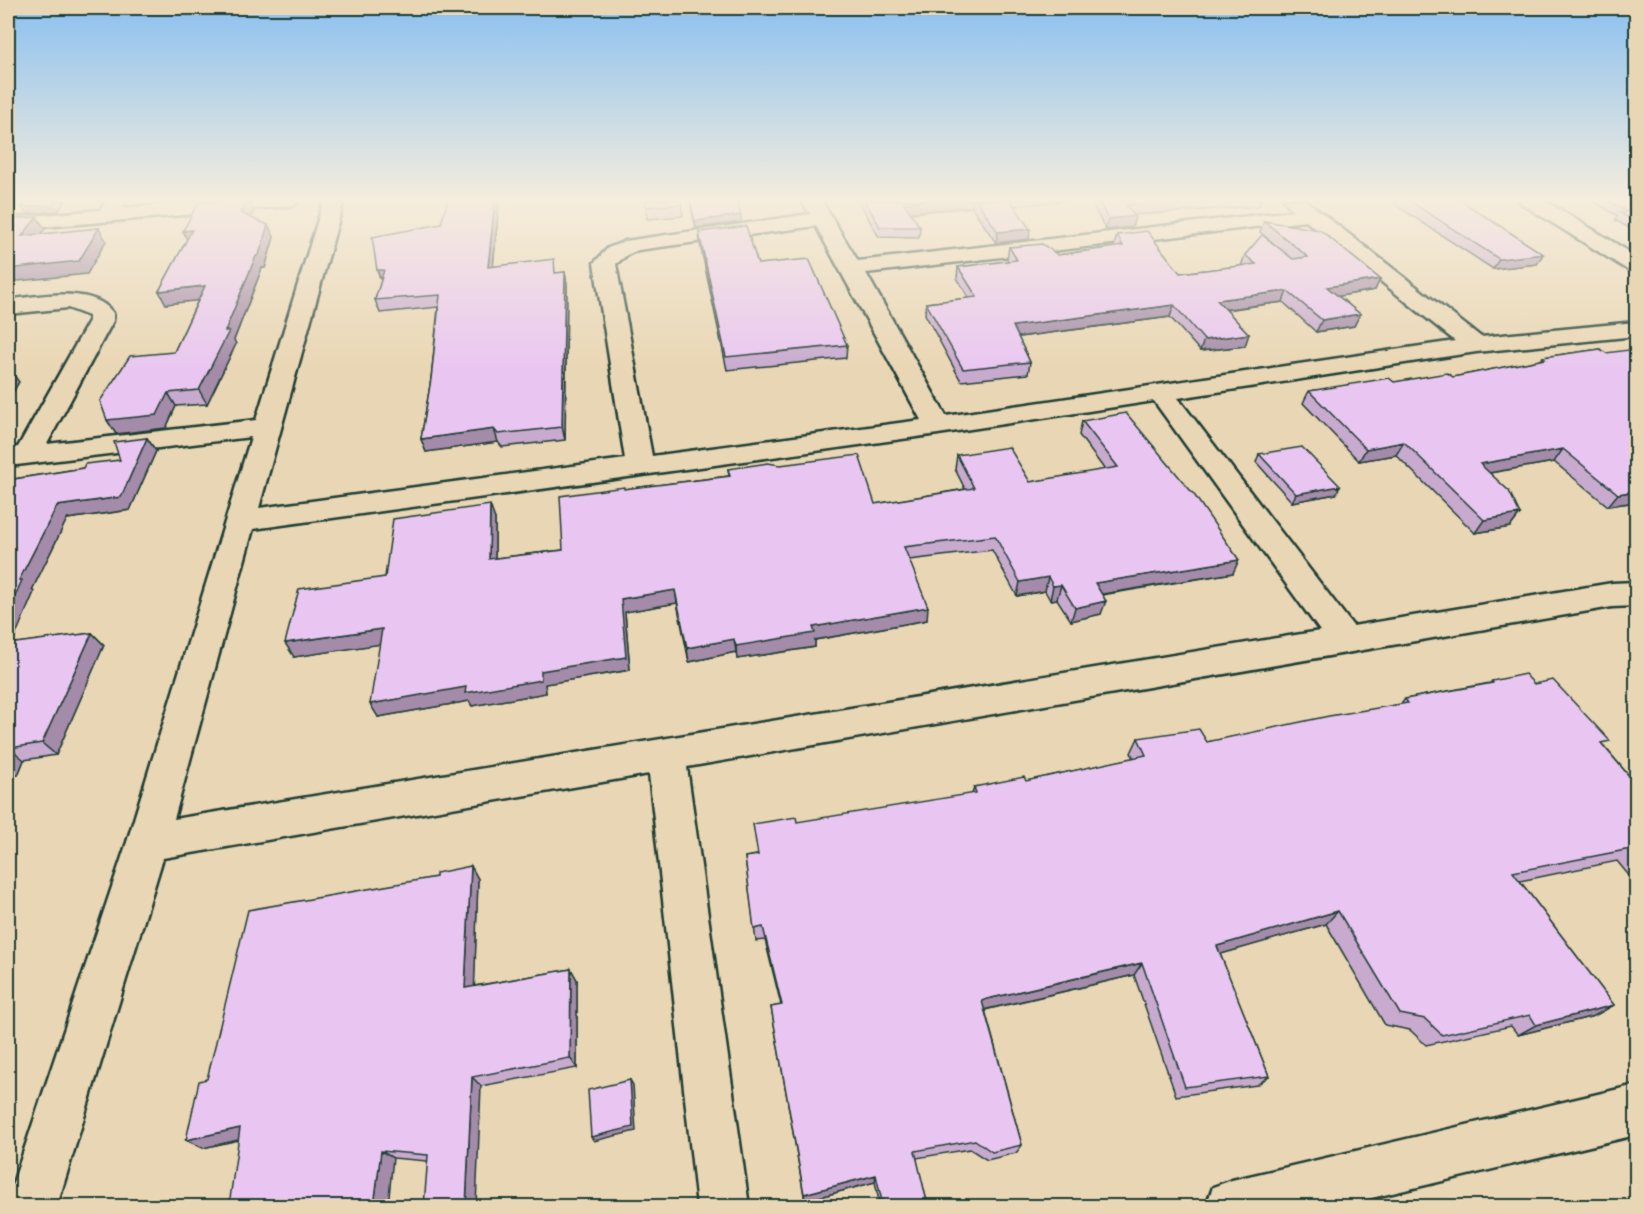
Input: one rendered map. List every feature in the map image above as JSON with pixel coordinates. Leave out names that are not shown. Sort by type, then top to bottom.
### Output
[{"type":"street","points":[[31,1206],[147,842],[318,257]]},
{"type":"street","points":[[611,257],[605,263],[640,466]]},
{"type":"street","points":[[845,257],[938,426]]},
{"type":"street","points":[[852,268],[950,257]]},
{"type":"street","points":[[1363,257],[1476,345]]},
{"type":"street","points":[[1622,257],[1636,265]]},
{"type":"street","points":[[8,307],[68,301],[83,303],[101,313],[101,321],[17,457]]},
{"type":"street","points":[[240,521],[938,426],[1476,345],[1636,329]]},
{"type":"street","points":[[1161,393],[1346,640]]},
{"type":"street","points":[[17,457],[268,427]]},
{"type":"street","points":[[147,842],[1612,595],[1636,594]]},
{"type":"street","points":[[666,754],[723,1206]]},
{"type":"street","points":[[1232,1206],[1636,1110]]},
{"type":"building","points":[[8,257],[82,257],[79,261],[8,269]]},
{"type":"building","points":[[178,257],[256,257],[225,331],[229,331],[199,390],[168,393],[157,415],[107,420],[100,401],[130,356],[174,352],[205,286],[159,291]]},
{"type":"building","points":[[375,257],[489,257],[488,267],[554,259],[555,273],[565,272],[562,427],[498,434],[494,429],[421,439],[431,379],[440,295],[375,300],[384,270],[377,270]]},
{"type":"building","points":[[704,257],[756,257],[758,264],[809,259],[847,345],[726,357]]},
{"type":"building","points":[[1015,257],[1167,257],[1180,273],[1256,264],[1247,257],[1290,257],[1293,259],[1353,257],[1380,279],[1327,287],[1360,314],[1322,320],[1287,291],[1217,300],[1249,334],[1204,340],[1174,305],[1013,326],[1030,362],[963,369],[926,303],[977,297],[958,267],[1017,260]]},
{"type":"building","points":[[1495,257],[1520,257],[1499,259]]},
{"type":"building","points":[[1600,349],[1606,353],[1636,349],[1636,491],[1618,494],[1563,449],[1480,464],[1509,491],[1520,514],[1484,520],[1404,442],[1366,449],[1309,391],[1389,378],[1394,382],[1447,373],[1453,377],[1545,359],[1543,357]]},
{"type":"building","points":[[1126,413],[1195,496],[1239,560],[1095,583],[1106,601],[1075,608],[1061,585],[1053,586],[1048,577],[1020,582],[995,536],[904,547],[928,607],[813,627],[815,633],[736,646],[734,639],[687,648],[675,590],[621,599],[626,657],[541,671],[541,680],[465,693],[466,687],[370,704],[382,629],[285,643],[299,589],[385,577],[393,519],[490,505],[489,559],[563,550],[560,496],[730,476],[728,469],[768,463],[780,465],[859,455],[875,504],[974,488],[957,455],[1009,447],[1030,482],[1118,467],[1082,421]]},
{"type":"building","points":[[147,438],[121,497],[57,506],[19,580],[22,580],[8,612],[8,480],[83,468],[85,464],[120,460],[114,442]]},
{"type":"building","points":[[1302,447],[1340,486],[1296,494],[1259,454]]},
{"type":"building","points":[[92,633],[42,743],[10,748],[8,753],[8,644]]},
{"type":"building","points":[[1525,674],[1534,684],[1553,680],[1610,741],[1601,743],[1636,784],[1636,848],[1513,872],[1614,1005],[1536,1025],[1530,1015],[1442,1035],[1425,1019],[1400,1014],[1338,911],[1217,946],[1269,1076],[1185,1087],[1142,963],[987,999],[982,1001],[1022,1145],[992,1152],[975,1140],[915,1151],[928,1206],[883,1206],[876,1175],[804,1194],[771,1007],[782,1005],[763,927],[754,929],[745,857],[758,855],[753,824],[796,817],[797,822],[976,793],[974,787],[1024,777],[1026,781],[1146,755],[1138,738],[1199,729],[1207,742],[1329,716],[1408,703],[1405,699],[1493,683],[1492,681]]},
{"type":"building","points":[[471,866],[465,988],[571,969],[570,1058],[472,1077],[466,1206],[424,1206],[428,1155],[381,1151],[374,1206],[229,1206],[240,1128],[186,1140],[199,1081],[207,1079],[248,910],[436,877],[436,873]]},
{"type":"building","points":[[630,1080],[633,1127],[591,1137],[588,1090]]}]
